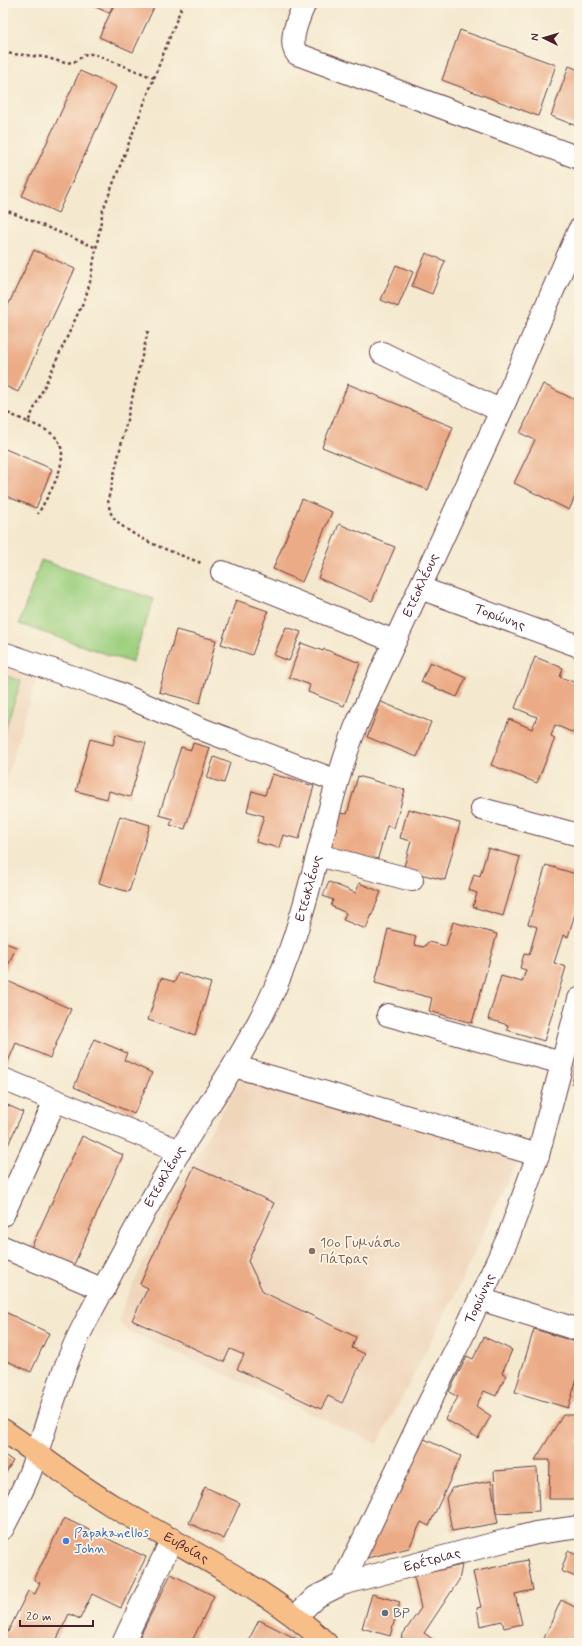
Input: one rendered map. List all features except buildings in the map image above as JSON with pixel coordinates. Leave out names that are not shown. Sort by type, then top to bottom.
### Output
[{"type":"main road","name":"Ευβοίας","points":[[3,1430],[96,1495],[244,1580],[296,1616],[326,1643]]},
{"type":"street","points":[[305,3],[293,41],[293,49],[297,54],[579,158]]},
{"type":"street","name":"Ετεοκλέους","points":[[3,1528],[30,1474],[65,1365],[84,1326],[159,1187],[234,1066],[265,1010],[284,966],[301,917],[337,781],[356,726],[501,411],[579,230]]},
{"type":"street","points":[[382,353],[501,411]]},
{"type":"street","points":[[222,572],[394,641]]},
{"type":"street","name":"Τορώνης","points":[[420,588],[579,646]]},
{"type":"street","points":[[3,654],[111,690],[204,730],[337,781]]},
{"type":"street","points":[[482,809],[579,835]]},
{"type":"street","points":[[318,855],[412,880]]},
{"type":"street","name":"Τορώνης","points":[[342,1584],[508,1238],[538,1155],[579,999]]},
{"type":"street","points":[[388,1014],[562,1063]]},
{"type":"street","points":[[234,1066],[538,1155]]},
{"type":"street","points":[[3,1079],[180,1151]]},
{"type":"street","points":[[3,1215],[55,1101]]},
{"type":"street","points":[[3,1247],[104,1290]]},
{"type":"street","points":[[480,1299],[579,1330]]},
{"type":"street","name":"Ερέτριας","points":[[296,1616],[316,1597],[342,1584],[536,1533],[579,1527]]},
{"type":"street","points":[[124,1643],[172,1539]]},
{"type":"path","points":[[28,422],[86,296],[104,210],[183,3]]},
{"type":"path","points":[[3,53],[44,58],[65,63],[74,62],[86,54],[94,54],[154,78]]},
{"type":"path","points":[[3,209],[97,248]]},
{"type":"path","points":[[148,331],[108,500],[111,514],[121,525],[136,535],[222,572]]},
{"type":"path","points":[[3,411],[28,422],[59,442],[62,454],[58,473],[38,514]]},
{"type":"shaded area","points":[[3,666],[37,676],[3,792]]},
{"type":"shaded area","name":"10ο Γυμνάσιο Πάτρας","points":[[244,1074],[519,1157],[454,1297],[378,1444],[124,1329],[119,1320],[124,1304],[191,1164]]},
{"type":"green space","points":[[41,560],[154,599],[132,663],[19,624]]},
{"type":"green space","points":[[3,675],[21,681],[3,736]]},
{"type":"place","name":"10ο Γυμνάσιο Πάτρας","points":[[312,1251]]},
{"type":"place","name":"Papakanellos John","points":[[66,1541]]},
{"type":"place","name":"BP","points":[[385,1613]]}]
